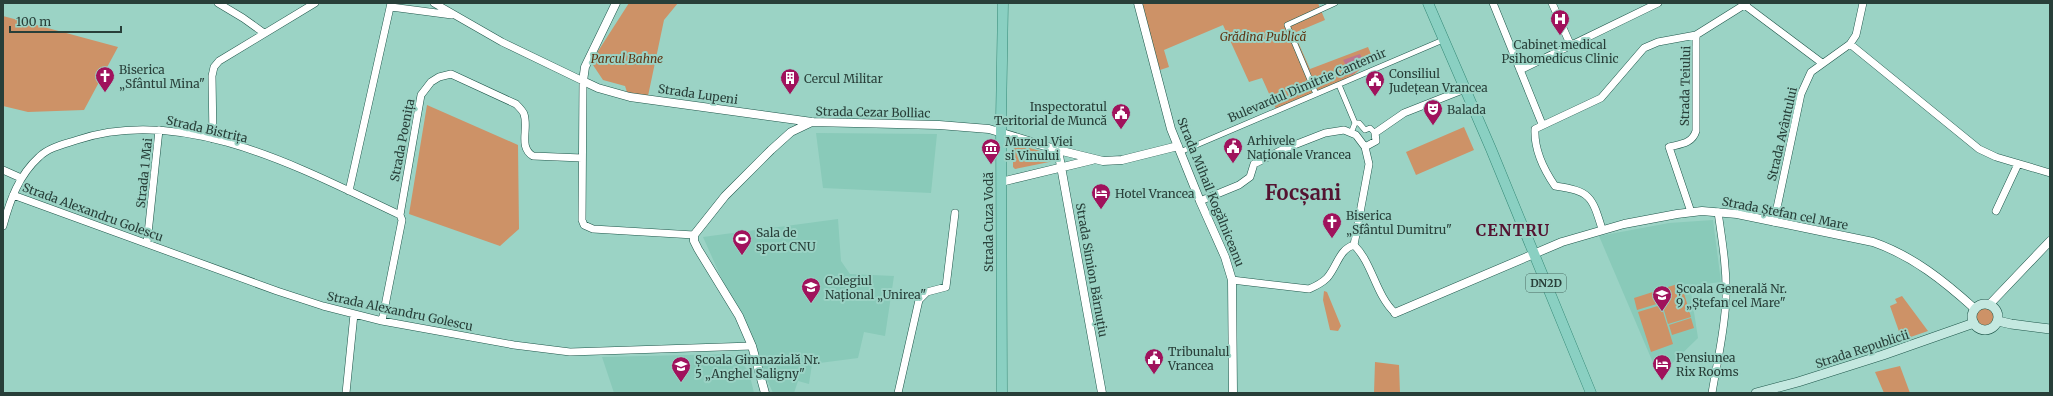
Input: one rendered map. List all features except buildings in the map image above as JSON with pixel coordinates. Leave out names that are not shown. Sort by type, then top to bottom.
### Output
[{"type":"main road","name":"Strada Cuza Vodă","points":[[1002,393],[1001,132],[1003,3]]},
{"type":"main road","name":"DN2D","points":[[1428,3],[1591,393]]},
{"type":"main road","points":[[1980,305],[1989,305],[1997,312],[1998,321],[1993,328],[1987,330],[1979,329],[1974,323],[1972,317],[1975,309],[1980,305]]},
{"type":"main road","points":[[1998,321],[2050,329]]},
{"type":"main road","name":"Strada Republicii","points":[[1756,393],[1798,382],[1883,355],[1974,323]]},
{"type":"street","points":[[218,3],[244,18],[264,34]]},
{"type":"street","points":[[213,139],[212,76],[214,67],[220,61],[315,3]]},
{"type":"street","name":"Strada Lupeni","points":[[434,3],[502,42],[598,88],[630,97],[812,122]]},
{"type":"street","points":[[616,3],[585,67],[582,158],[582,220],[584,225],[593,229],[694,235],[694,241],[698,249],[739,316],[752,346],[765,393]]},
{"type":"street","name":"Strada Mihail Kogălniceanu","points":[[1138,3],[1159,84],[1179,149],[1225,257],[1232,280],[1232,393]]},
{"type":"street","points":[[1316,94],[1287,25],[1335,3]]},
{"type":"street","points":[[1493,3],[1542,124]]},
{"type":"street","points":[[1552,3],[1571,46]]},
{"type":"street","points":[[1520,70],[1658,3]]},
{"type":"street","points":[[1863,3],[1856,35],[1850,44],[1979,149],[2018,164],[2050,173]]},
{"type":"street","points":[[1602,229],[1591,198],[1580,190],[1555,186],[1539,156],[1534,138],[1535,129],[1542,124],[1601,98],[1644,48],[1658,42],[1696,35],[1744,4],[1822,63]]},
{"type":"street","points":[[400,215],[349,191],[391,5],[456,15]]},
{"type":"street","name":"Strada Teiului","points":[[1691,212],[1668,147],[1689,142],[1694,137],[1696,131],[1696,35]]},
{"type":"street","name":"Bulevardul Dimitrie Cantemir","points":[[1001,132],[1058,150],[1093,159],[1122,160],[1179,149],[1339,85],[1443,40]]},
{"type":"street","name":"Strada Avântului","points":[[1774,222],[1801,94],[1811,72],[1850,44]]},
{"type":"street","name":"Strada Poenița","points":[[382,321],[402,220],[400,215],[421,94],[431,82],[439,77],[451,74],[516,104],[524,113],[526,121],[525,148],[528,153],[533,156],[582,158]]},
{"type":"street","points":[[1339,85],[1355,123],[1351,133]]},
{"type":"street","points":[[1375,133],[1404,113],[1465,89]]},
{"type":"street","name":"Strada Cezar Bolliac","points":[[694,235],[724,196],[771,150],[791,132],[812,122],[939,125],[989,129],[1001,132]]},
{"type":"street","points":[[1355,123],[1359,123],[1365,130],[1370,128],[1375,133],[1376,141],[1365,147]]},
{"type":"street","name":"Strada Bistrița","points":[[3,226],[13,195],[21,178],[40,155],[53,148],[112,131],[159,130],[213,139],[304,169],[349,191]]},
{"type":"street","name":"Strada 1 Mai","points":[[147,243],[159,130]]},
{"type":"street","points":[[1200,201],[1239,185],[1250,177],[1254,164],[1284,149],[1325,133],[1344,130],[1356,135],[1365,147],[1369,164],[1354,245]]},
{"type":"street","name":"Strada Simion Bărnuțiu","points":[[1058,150],[1102,393]]},
{"type":"street","name":"Bulevardul Dimitrie Cantemir","points":[[1001,182],[1061,169],[1093,159]]},
{"type":"street","points":[[1996,210],[2018,164]]},
{"type":"street","name":"Strada Alexandru Golescu","points":[[3,170],[21,178]]},
{"type":"street","name":"Strada Alexandru Golescu","points":[[13,195],[277,291],[382,321],[514,345],[570,352],[752,346]]},
{"type":"street","name":"Strada Ștefan cel Mare","points":[[1395,313],[1534,254],[1602,229],[1691,212],[1718,212],[1873,242],[1894,250],[1926,269],[1975,309]]},
{"type":"street","points":[[1712,393],[1725,323],[1726,298],[1726,271],[1718,212]]},
{"type":"street","points":[[898,393],[920,300],[927,292],[946,287],[955,213]]},
{"type":"street","points":[[1989,305],[2047,249],[2050,241]]},
{"type":"street","points":[[1232,280],[1309,289],[1316,286],[1328,277],[1344,250],[1354,245]]},
{"type":"street","points":[[1354,245],[1362,252],[1382,298],[1395,313]]},
{"type":"street","points":[[346,393],[354,314]]},
{"type":"shaded area","points":[[1360,54],[1365,65],[1351,75],[1343,60]]},
{"type":"shaded area","points":[[816,133],[937,134],[931,193],[823,188]]},
{"type":"shaded area","name":"Colegiul Național „Unirea\"","points":[[838,219],[841,261],[850,274],[894,276],[885,336],[864,332],[858,358],[812,364],[809,384],[798,381],[794,393],[773,393],[703,237]]},
{"type":"shaded area","name":"Școala Generală Nr. 9 „Ștefan cel Mare\"","points":[[1713,220],[1721,282],[1690,286],[1698,338],[1663,372],[1654,365],[1599,236],[1669,223]]},
{"type":"shaded area","name":"Școala Gimnazială Nr. 5 „Anghel Saligny\"","points":[[729,354],[739,359],[749,372],[754,393],[614,393],[602,357]]},
{"type":"green space","name":"Parcul Bahne","points":[[629,3],[678,3],[664,20],[648,96],[627,92],[625,86],[603,80],[593,65],[593,59]]},
{"type":"green space","name":"Grădina Publică","points":[[1141,3],[1318,3],[1325,20],[1294,33],[1310,69],[1368,47],[1373,59],[1351,77],[1276,109],[1262,78],[1249,82],[1223,25],[1164,50],[1169,67],[1160,70]]},
{"type":"green space","points":[[3,16],[118,47],[84,110],[28,112],[3,106]]},
{"type":"green space","points":[[427,105],[518,145],[519,229],[500,246],[409,214]]},
{"type":"green space","points":[[1464,127],[1474,150],[1416,175],[1406,152]]},
{"type":"green space","points":[[1016,144],[1054,155],[1054,161],[1015,169],[1013,167],[1013,146]]},
{"type":"green space","points":[[1681,283],[1691,317],[1668,324],[1658,290]]},
{"type":"green space","points":[[1324,291],[1327,292],[1341,326],[1338,331],[1330,330],[1323,300]]},
{"type":"green space","points":[[1656,291],[1660,303],[1637,310],[1634,298]]},
{"type":"green space","points":[[1902,296],[1928,331],[1902,340],[1890,306],[1897,303],[1895,299]]},
{"type":"green space","points":[[1985,304],[1994,308],[1998,317],[1994,326],[1985,330],[1976,326],[1972,317],[1976,308]]},
{"type":"green space","points":[[1661,305],[1673,344],[1651,352],[1638,312]]},
{"type":"green space","points":[[1691,318],[1694,328],[1672,335],[1669,325]]},
{"type":"green space","points":[[1375,362],[1399,365],[1400,393],[1374,393]]},
{"type":"green space","points":[[1900,366],[1910,393],[1884,393],[1875,372]]},
{"type":"place","name":"Cabinet medical Psihomedicus Clinic","points":[[1560,36]]},
{"type":"place","name":"Biserica „Sfântul Mina\"","points":[[105,93]]},
{"type":"place","name":"Cercul Militar","points":[[790,95]]},
{"type":"place","name":"Consiliul Județean Vrancea","points":[[1375,97]]},
{"type":"place","name":"Balada","points":[[1433,126]]},
{"type":"place","name":"Inspectoratul Teritorial de Muncă","points":[[1121,130]]},
{"type":"place","name":"Arhivele Naționale Vrancea","points":[[1233,164]]},
{"type":"place","name":"Muzeul Viei si Vinului","points":[[991,165]]},
{"type":"place","name":"Hotel Vrancea","points":[[1101,210]]},
{"type":"place","name":"Biserica „Sfântul Dumitru\"","points":[[1332,239]]},
{"type":"place","name":"Sala de sport CNU","points":[[742,256]]},
{"type":"place","name":"Colegiul Național „Unirea\"","points":[[811,304]]},
{"type":"place","name":"Școala Generală Nr. 9 „Ștefan cel Mare\"","points":[[1662,312]]},
{"type":"place","name":"Tribunalul Vrancea","points":[[1154,375]]},
{"type":"place","name":"Pensiunea Rix Rooms","points":[[1662,381]]},
{"type":"place","name":"Școala Gimnazială Nr. 5 „Anghel Saligny\"","points":[[681,383]]},
{"type":"district","name":"Focșani","points":[[1303,192]]},
{"type":"district","name":"CENTRU","points":[[1513,230]]}]
